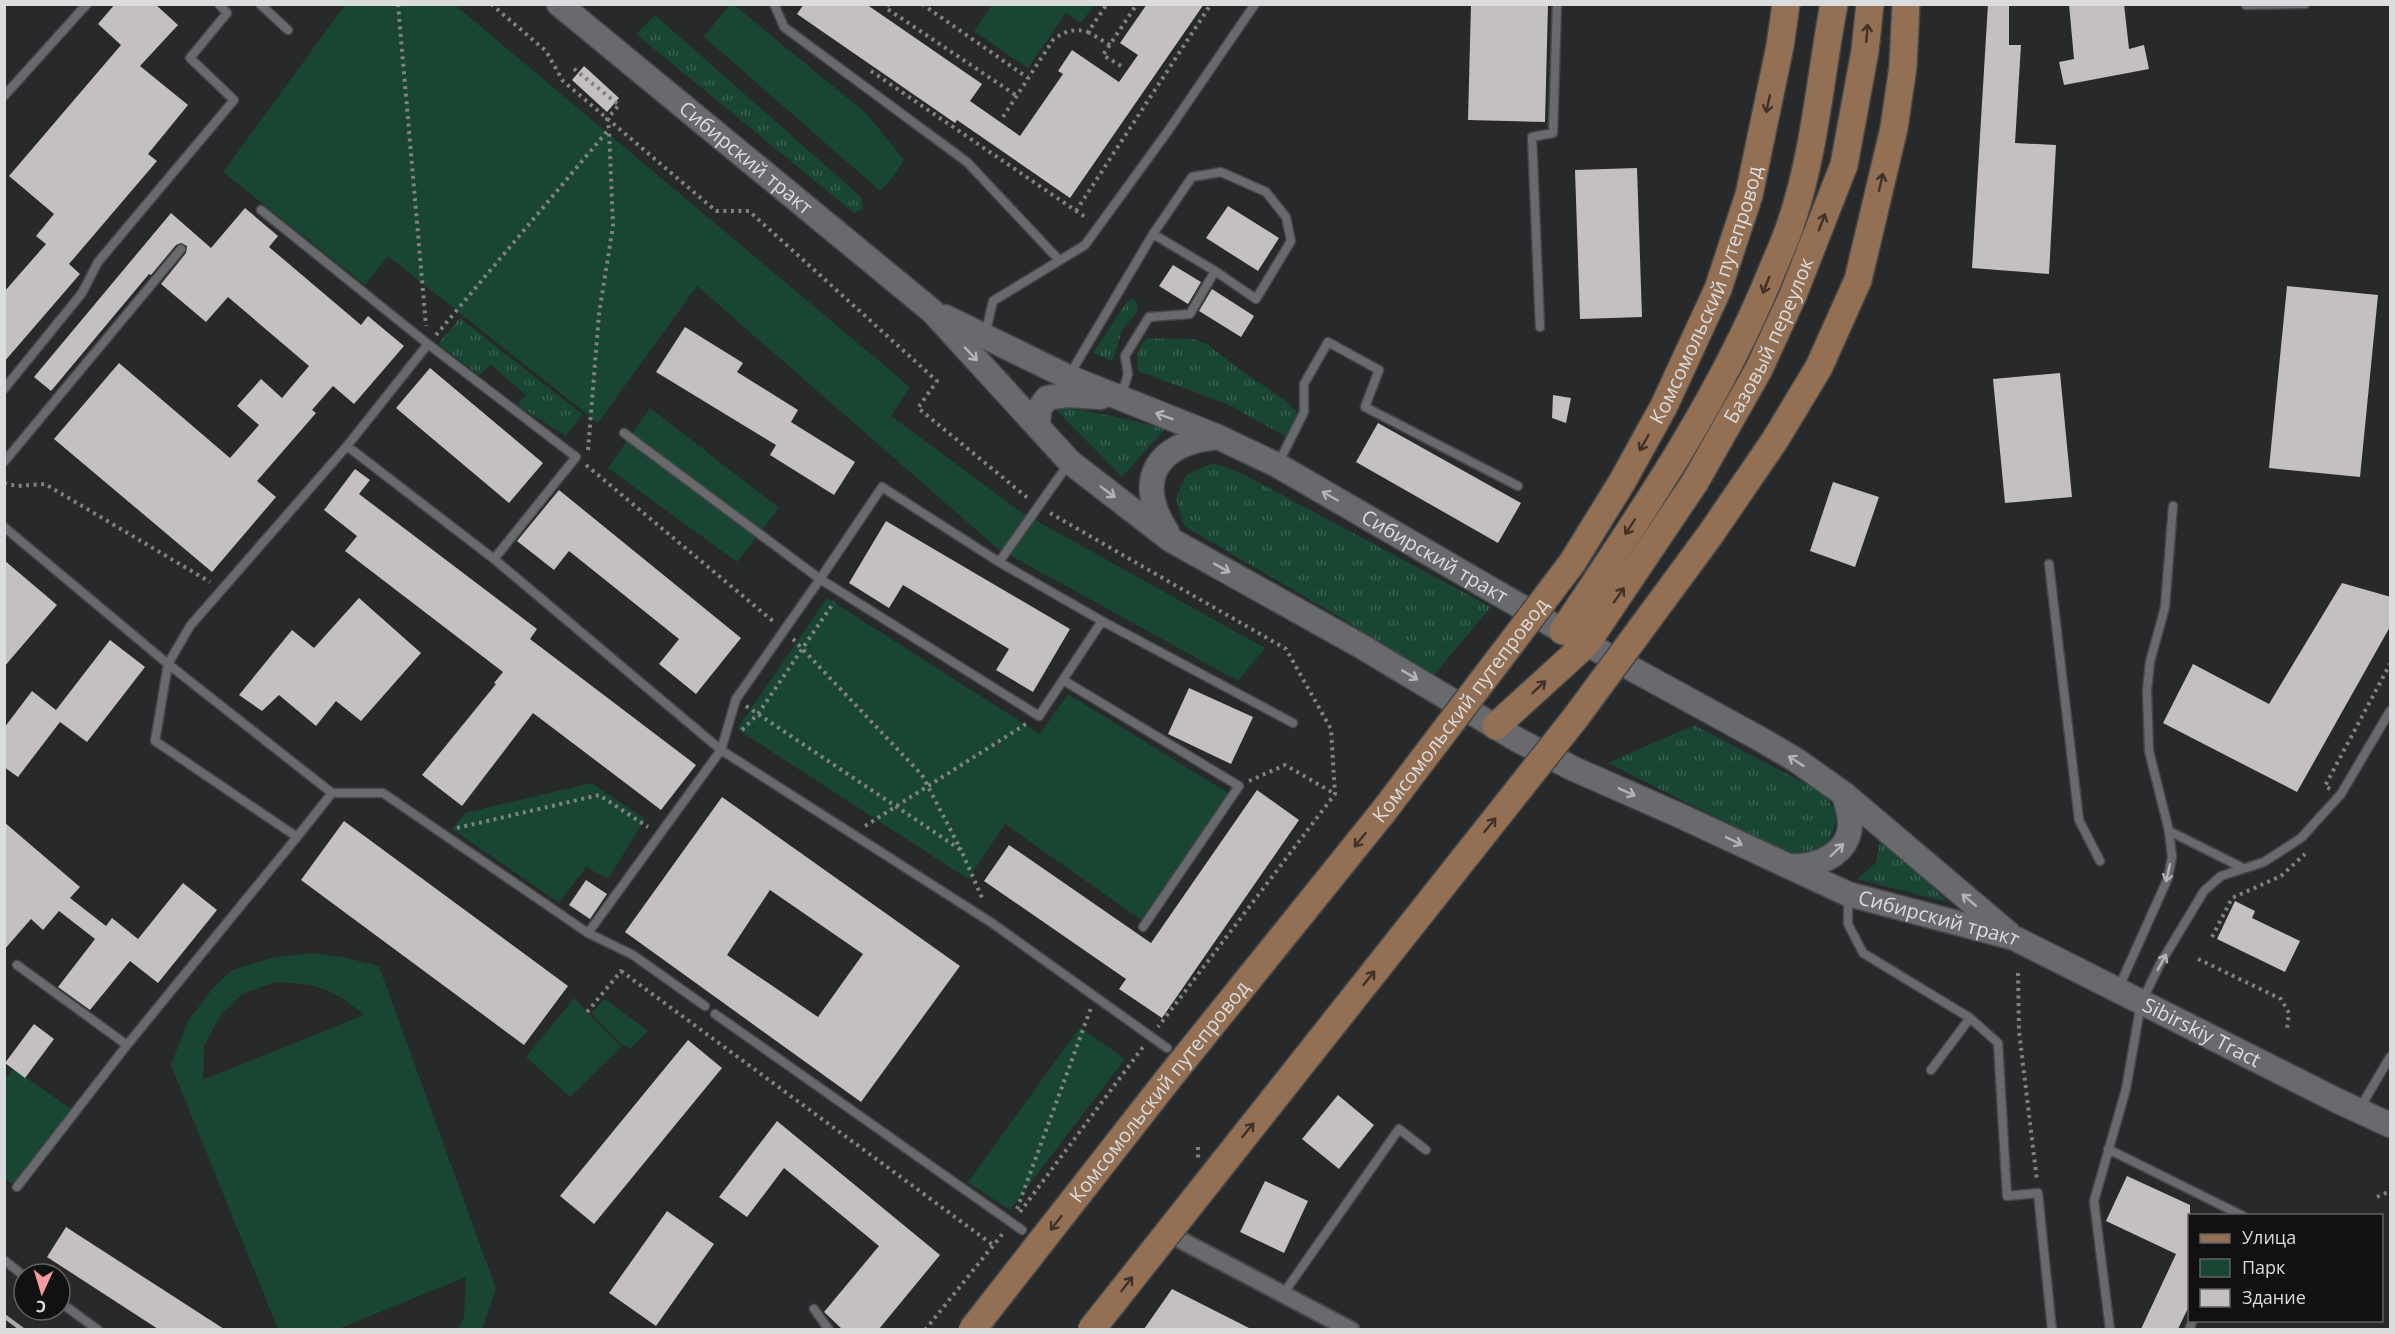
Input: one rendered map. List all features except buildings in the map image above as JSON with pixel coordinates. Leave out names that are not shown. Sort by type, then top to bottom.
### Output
[{"type":"main road","name":"Сибирский тракт","points":[[559,4],[932,311],[1070,462],[1171,540],[1359,645],[1516,739],[1574,769],[1848,894],[2014,938]]},
{"type":"main road","name":"Комсомольский путепровод","points":[[972,1329],[1177,1068],[1383,812],[1572,563],[1622,482],[1664,406],[1718,289],[1749,195],[1780,46],[1786,4]]},
{"type":"main road","name":"Базовый переулок","points":[[1563,631],[1695,428],[1730,364],[1758,304],[1791,224],[1813,141],[1834,4]]},
{"type":"main road","name":"Базовый переулок","points":[[1586,644],[1695,482],[1759,369],[1793,295],[1844,165],[1865,51],[1870,4]]},
{"type":"main road","points":[[1091,1329],[1576,717],[1710,535],[1775,440],[1819,367],[1858,280],[1894,128],[1903,66],[1906,4]]},
{"type":"main road","name":"Сибирский тракт","points":[[932,311],[1068,377],[1218,437],[1277,465],[1563,631],[1768,744],[1844,794],[2014,938]]},
{"type":"main road","points":[[1038,426],[1039,409],[1047,398],[1067,395],[1121,399]]},
{"type":"main road","points":[[1171,540],[1155,514],[1150,495],[1160,461],[1173,448],[1187,442],[1218,437]]},
{"type":"main road","name":"Комсомольский путепровод","points":[[1496,726],[1586,644]]},
{"type":"main road","points":[[1784,866],[1812,866],[1842,848],[1850,824],[1844,794]]},
{"type":"main road","name":"Sibirskiy Tract","points":[[2014,938],[2391,1125]]},
{"type":"street","points":[[1175,1237],[1351,1329]]},
{"type":"lane","points":[[4,96],[87,4]]},
{"type":"lane","points":[[4,388],[82,293],[98,262],[234,100],[190,58],[227,13],[219,4]]},
{"type":"lane","points":[[260,4],[288,30]]},
{"type":"lane","points":[[774,4],[784,27],[967,162],[1059,260]]},
{"type":"lane","points":[[984,337],[993,301],[1085,245],[1168,131],[1255,4]]},
{"type":"lane","points":[[1540,327],[1532,137],[1553,133],[1557,4]]},
{"type":"lane","points":[[2246,5],[2305,4]]},
{"type":"lane","points":[[1068,377],[1153,234],[1192,177],[1221,172],[1266,192],[1286,217],[1291,241],[1256,299],[1153,234]]},
{"type":"lane","points":[[261,210],[428,344],[576,457],[494,559]]},
{"type":"lane","points":[[4,462],[181,249]]},
{"type":"lane","points":[[1121,399],[1128,374],[1125,356],[1149,317],[1190,314],[1215,271]]},
{"type":"lane","points":[[1277,465],[1305,412],[1304,384],[1328,342],[1379,370],[1365,407],[1518,486]]},
{"type":"lane","points":[[297,837],[155,741],[168,664],[190,626],[347,446],[428,344]]},
{"type":"lane","points":[[624,433],[820,579],[1039,716],[1102,621]]},
{"type":"lane","points":[[347,446],[494,559],[721,750],[992,923],[1167,1048]]},
{"type":"lane","points":[[999,562],[1070,462]]},
{"type":"lane","points":[[588,933],[721,750],[736,699],[882,488],[999,562],[1102,621],[1293,723]]},
{"type":"lane","points":[[2117,991],[2168,878],[2172,857],[2169,831],[2150,751],[2147,690],[2150,662],[2165,607],[2173,506]]},
{"type":"lane","points":[[4,526],[168,664],[332,793],[383,793],[588,933],[633,955],[705,1006]]},
{"type":"lane","points":[[2049,564],[2079,820],[2100,861]]},
{"type":"lane","points":[[1063,680],[1239,786],[1143,927]]},
{"type":"lane","points":[[2110,1329],[2094,1201],[2126,1089],[2141,1003],[2160,964],[2204,891],[2221,876],[2264,862],[2301,838],[2341,794],[2391,711]]},
{"type":"lane","points":[[17,1187],[127,1045],[332,793]]},
{"type":"lane","points":[[2169,831],[2243,868]]},
{"type":"lane","points":[[1848,894],[1848,924],[1863,953],[1970,1018],[1998,1043],[2007,1196],[2038,1193],[2052,1329]]},
{"type":"lane","points":[[17,965],[127,1045]]},
{"type":"lane","points":[[715,1014],[1022,1230]]},
{"type":"lane","points":[[1931,1070],[1970,1018]]},
{"type":"lane","points":[[2359,1110],[2391,1057]]},
{"type":"lane","points":[[1283,1293],[1400,1129],[1426,1150]]},
{"type":"lane","points":[[2108,1149],[2241,1214]]},
{"type":"lane","points":[[814,1309],[829,1329]]},
{"type":"lane","points":[[72,1311],[98,1329]]},
{"type":"path","points":[[398,4],[428,344]]},
{"type":"path","points":[[491,4],[546,51],[563,81],[607,119],[716,211],[749,212],[937,381],[918,408],[1038,506],[1286,649],[1331,729],[1335,794],[1012,1221],[926,1329]]},
{"type":"path","points":[[889,4],[886,8],[1017,96]]},
{"type":"path","points":[[922,4],[1028,78]]},
{"type":"path","points":[[1088,32],[1107,4]]},
{"type":"path","points":[[1121,66],[1103,55],[1137,4]]},
{"type":"path","points":[[1076,211],[1212,4]]},
{"type":"path","points":[[1003,117],[1053,40],[1063,32],[1078,29],[1110,45]]},
{"type":"path","points":[[865,67],[1098,226]]},
{"type":"path","points":[[573,68],[619,105],[607,119]]},
{"type":"path","points":[[588,458],[599,314],[614,226],[607,119]]},
{"type":"path","points":[[428,344],[609,129]]},
{"type":"path","points":[[4,483],[17,486],[45,484],[221,589]]},
{"type":"path","points":[[721,750],[758,714],[841,591]]},
{"type":"path","points":[[2341,794],[2325,786],[2391,664]]},
{"type":"path","points":[[736,699],[961,850],[992,923]]},
{"type":"path","points":[[852,834],[1039,716]]},
{"type":"path","points":[[1239,786],[1285,765],[1335,794]]},
{"type":"path","points":[[440,832],[598,795],[659,834]]},
{"type":"path","points":[[2212,937],[2232,898],[2281,876]]},
{"type":"path","points":[[587,1012],[633,955]]},
{"type":"path","points":[[2198,958],[2281,999],[2289,1013],[2287,1029]]},
{"type":"path","points":[[621,971],[993,1245]]},
{"type":"path","points":[[2018,973],[2019,1031],[2038,1193]]},
{"type":"path","points":[[1012,1221],[1096,996]]},
{"type":"path","points":[[2378,1197],[2391,1191]]},
{"type":"green space","points":[[345,5],[455,5],[910,387],[891,416],[1021,512],[1265,648],[1238,681],[997,548],[697,286],[598,423],[388,256],[365,285],[223,172]]},
{"type":"green space","points":[[729,5],[734,5],[867,114],[904,160],[880,191],[704,37]]},
{"type":"green space","points":[[992,5],[1094,5],[1081,23],[1066,13],[1028,68],[974,31]]},
{"type":"green space","points":[[655,15],[861,197],[863,209],[854,213],[636,34]]},
{"type":"green space","points":[[1133,298],[1137,302],[1137,312],[1122,330],[1113,361],[1093,353],[1126,303]]},
{"type":"green space","points":[[460,318],[582,414],[566,436],[517,405],[526,395],[491,365],[479,375],[438,344]]},
{"type":"green space","points":[[1147,338],[1194,339],[1207,344],[1286,401],[1297,412],[1292,426],[1285,436],[1227,404],[1138,371],[1138,353]]},
{"type":"green space","points":[[1062,407],[1113,416],[1165,429],[1122,477],[1057,411]]},
{"type":"green space","points":[[650,408],[779,508],[737,562],[608,468]]},
{"type":"green space","points":[[1213,463],[1243,474],[1491,607],[1433,676],[1331,612],[1184,526],[1176,498],[1186,475]]},
{"type":"green space","points":[[827,598],[1040,734],[1068,694],[1236,798],[1150,926],[1005,824],[968,879],[737,729]]},
{"type":"green space","points":[[1694,725],[1823,793],[1838,814],[1829,844],[1808,856],[1785,852],[1608,763]]},
{"type":"green space","points":[[591,783],[645,819],[608,879],[586,867],[559,903],[452,829],[465,813]]},
{"type":"green space","points":[[1881,837],[1948,902],[1857,879],[1876,863]]},
{"type":"green space","points":[[311,953],[343,957],[379,966],[496,1289],[482,1329],[458,1329],[464,1317],[466,1277],[338,1329],[278,1329],[171,1065],[188,1021],[213,988],[232,970],[271,958]],"holes":[[[276,982],[324,989],[334,993],[364,1015],[203,1080],[204,1046],[221,1014],[244,993]]]},
{"type":"green space","points":[[574,998],[621,1047],[570,1097],[526,1057]]},
{"type":"green space","points":[[605,999],[648,1031],[630,1049],[620,1043],[591,1013]]},
{"type":"green space","points":[[1080,1027],[1125,1059],[1010,1210],[968,1182]]},
{"type":"green space","points":[[13,1069],[73,1110],[17,1187],[5,1179],[5,1080]]},
{"type":"railway","points":[[4,1316],[23,1330]]}]
